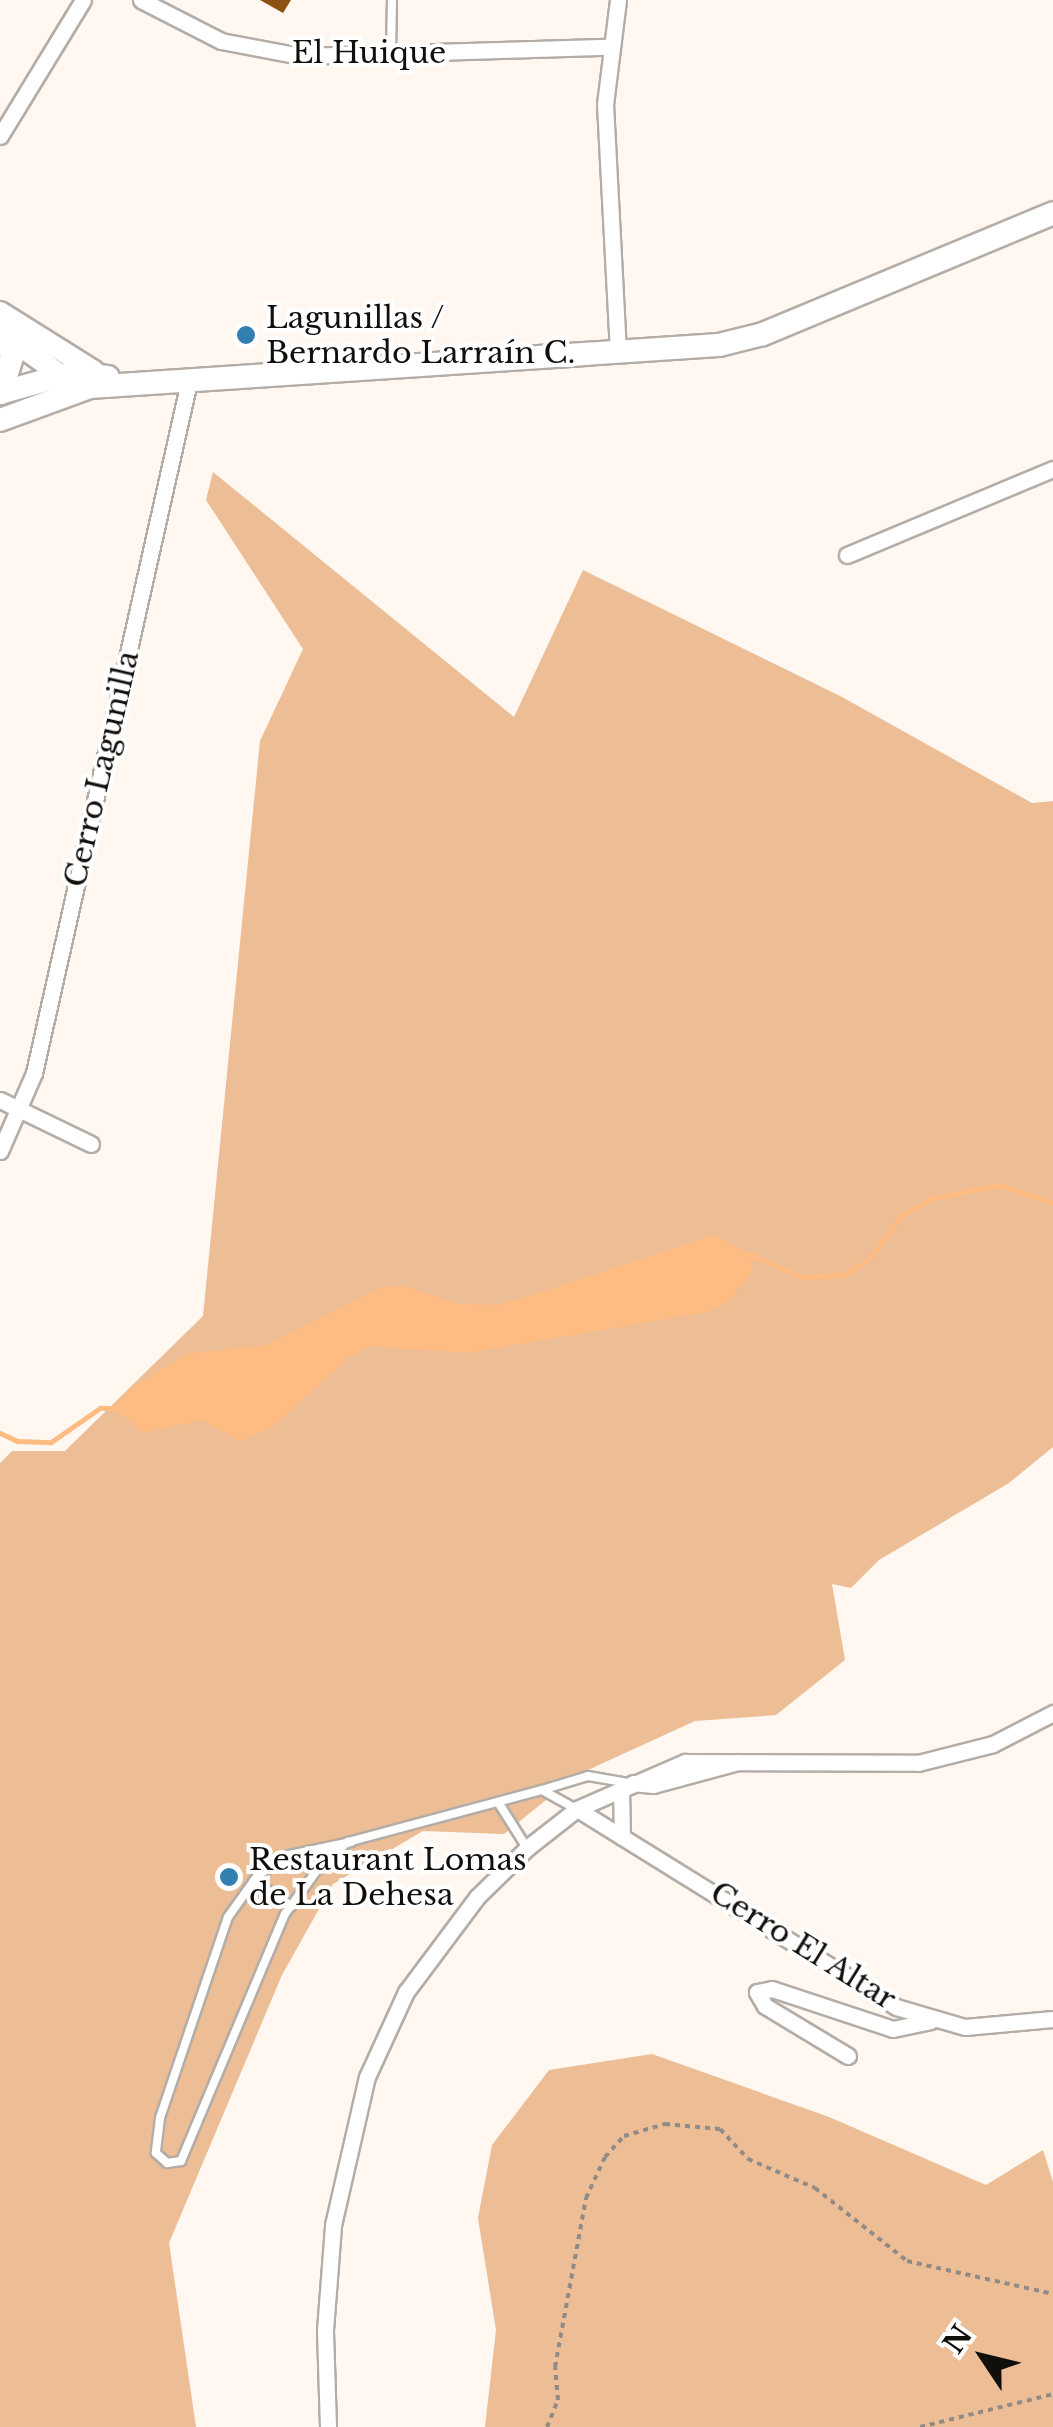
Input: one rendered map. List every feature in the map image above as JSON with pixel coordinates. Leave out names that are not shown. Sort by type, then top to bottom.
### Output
[{"type":"main road","points":[[0,393],[57,375],[107,382],[190,382],[719,345],[763,334],[1053,214]]},
{"type":"main road","points":[[0,393],[12,357],[3,334]]},
{"type":"main road","points":[[0,420],[107,382]]},
{"type":"street","points":[[0,136],[82,0]]},
{"type":"street","name":"El Huique","points":[[141,0],[184,25],[247,48],[300,56],[609,47]]},
{"type":"street","points":[[618,0],[604,104],[618,352]]},
{"type":"street","points":[[0,312],[107,382]]},
{"type":"street","points":[[3,334],[57,375]]},
{"type":"street","name":"Cerro Lagunilla","points":[[0,1152],[24,1106],[190,382]]},
{"type":"street","points":[[847,554],[1053,469]]},
{"type":"street","points":[[0,1100],[24,1106],[91,1144]]},
{"type":"street","points":[[328,2427],[325,2330],[332,2225],[367,2077],[415,1978],[477,1897],[527,1848],[578,1809],[685,1762],[918,1763],[993,1744],[1053,1712]]},
{"type":"street","points":[[622,1837],[627,1786]]},
{"type":"street","name":"Cerro El Altar","points":[[578,1809],[896,2007],[932,2021],[996,2028],[1053,2019]]},
{"type":"street","points":[[848,2056],[764,2006],[757,1992],[772,1989],[892,2030],[932,2021]]},
{"type":"lane","points":[[392,0],[392,55]]},
{"type":"lane","points":[[351,1842],[320,1866],[291,1906],[181,2161],[167,2162],[156,2152],[160,2118],[228,1917],[254,1880],[289,1855],[351,1842],[588,1776],[627,1786]]},
{"type":"lane","points":[[542,1790],[578,1809]]},
{"type":"lane","points":[[498,1802],[527,1848]]},
{"type":"lane","points":[[254,1880],[291,1906]]},
{"type":"path","points":[[546,2427],[558,2400],[555,2367],[586,2198],[605,2158],[624,2136],[665,2124],[720,2129],[748,2159],[815,2188],[907,2261],[1053,2294]]},
{"type":"path","points":[[920,2427],[1053,2394]]},
{"type":"shaded area","points":[[213,472],[514,717],[583,570],[842,697],[1032,803],[1053,801],[1053,1447],[1009,1483],[879,1560],[851,1588],[832,1584],[845,1660],[776,1715],[695,1721],[577,1775],[504,1834],[423,1831],[333,1884],[282,1975],[169,2243],[196,2427],[0,2427],[0,1463],[12,1451],[65,1451],[203,1316],[260,741],[303,649],[206,500]]},
{"type":"shaded area","points":[[714,1235],[748,1254],[753,1271],[726,1304],[707,1312],[467,1353],[372,1346],[349,1357],[272,1428],[240,1441],[202,1420],[143,1433],[114,1408],[130,1389],[186,1354],[265,1345],[381,1287],[403,1286],[458,1304],[500,1305]]},
{"type":"shaded area","points":[[652,2054],[829,2117],[986,2185],[1043,2150],[1053,2182],[1053,2427],[485,2427],[496,2330],[478,2218],[492,2145],[549,2070]]},
{"type":"building","points":[[260,0],[291,0],[283,13]]},
{"type":"waterway","points":[[748,1254],[803,1277],[843,1275],[868,1260],[902,1215],[932,1198],[999,1185],[1053,1203]]},
{"type":"waterway","points":[[0,1433],[17,1441],[51,1442],[100,1408],[114,1408]]},
{"type":"place","name":"Lagunillas / Bernardo Larraín C.","points":[[246,335]]},
{"type":"place","name":"Restaurant Lomas de La Dehesa","points":[[229,1877]]}]
